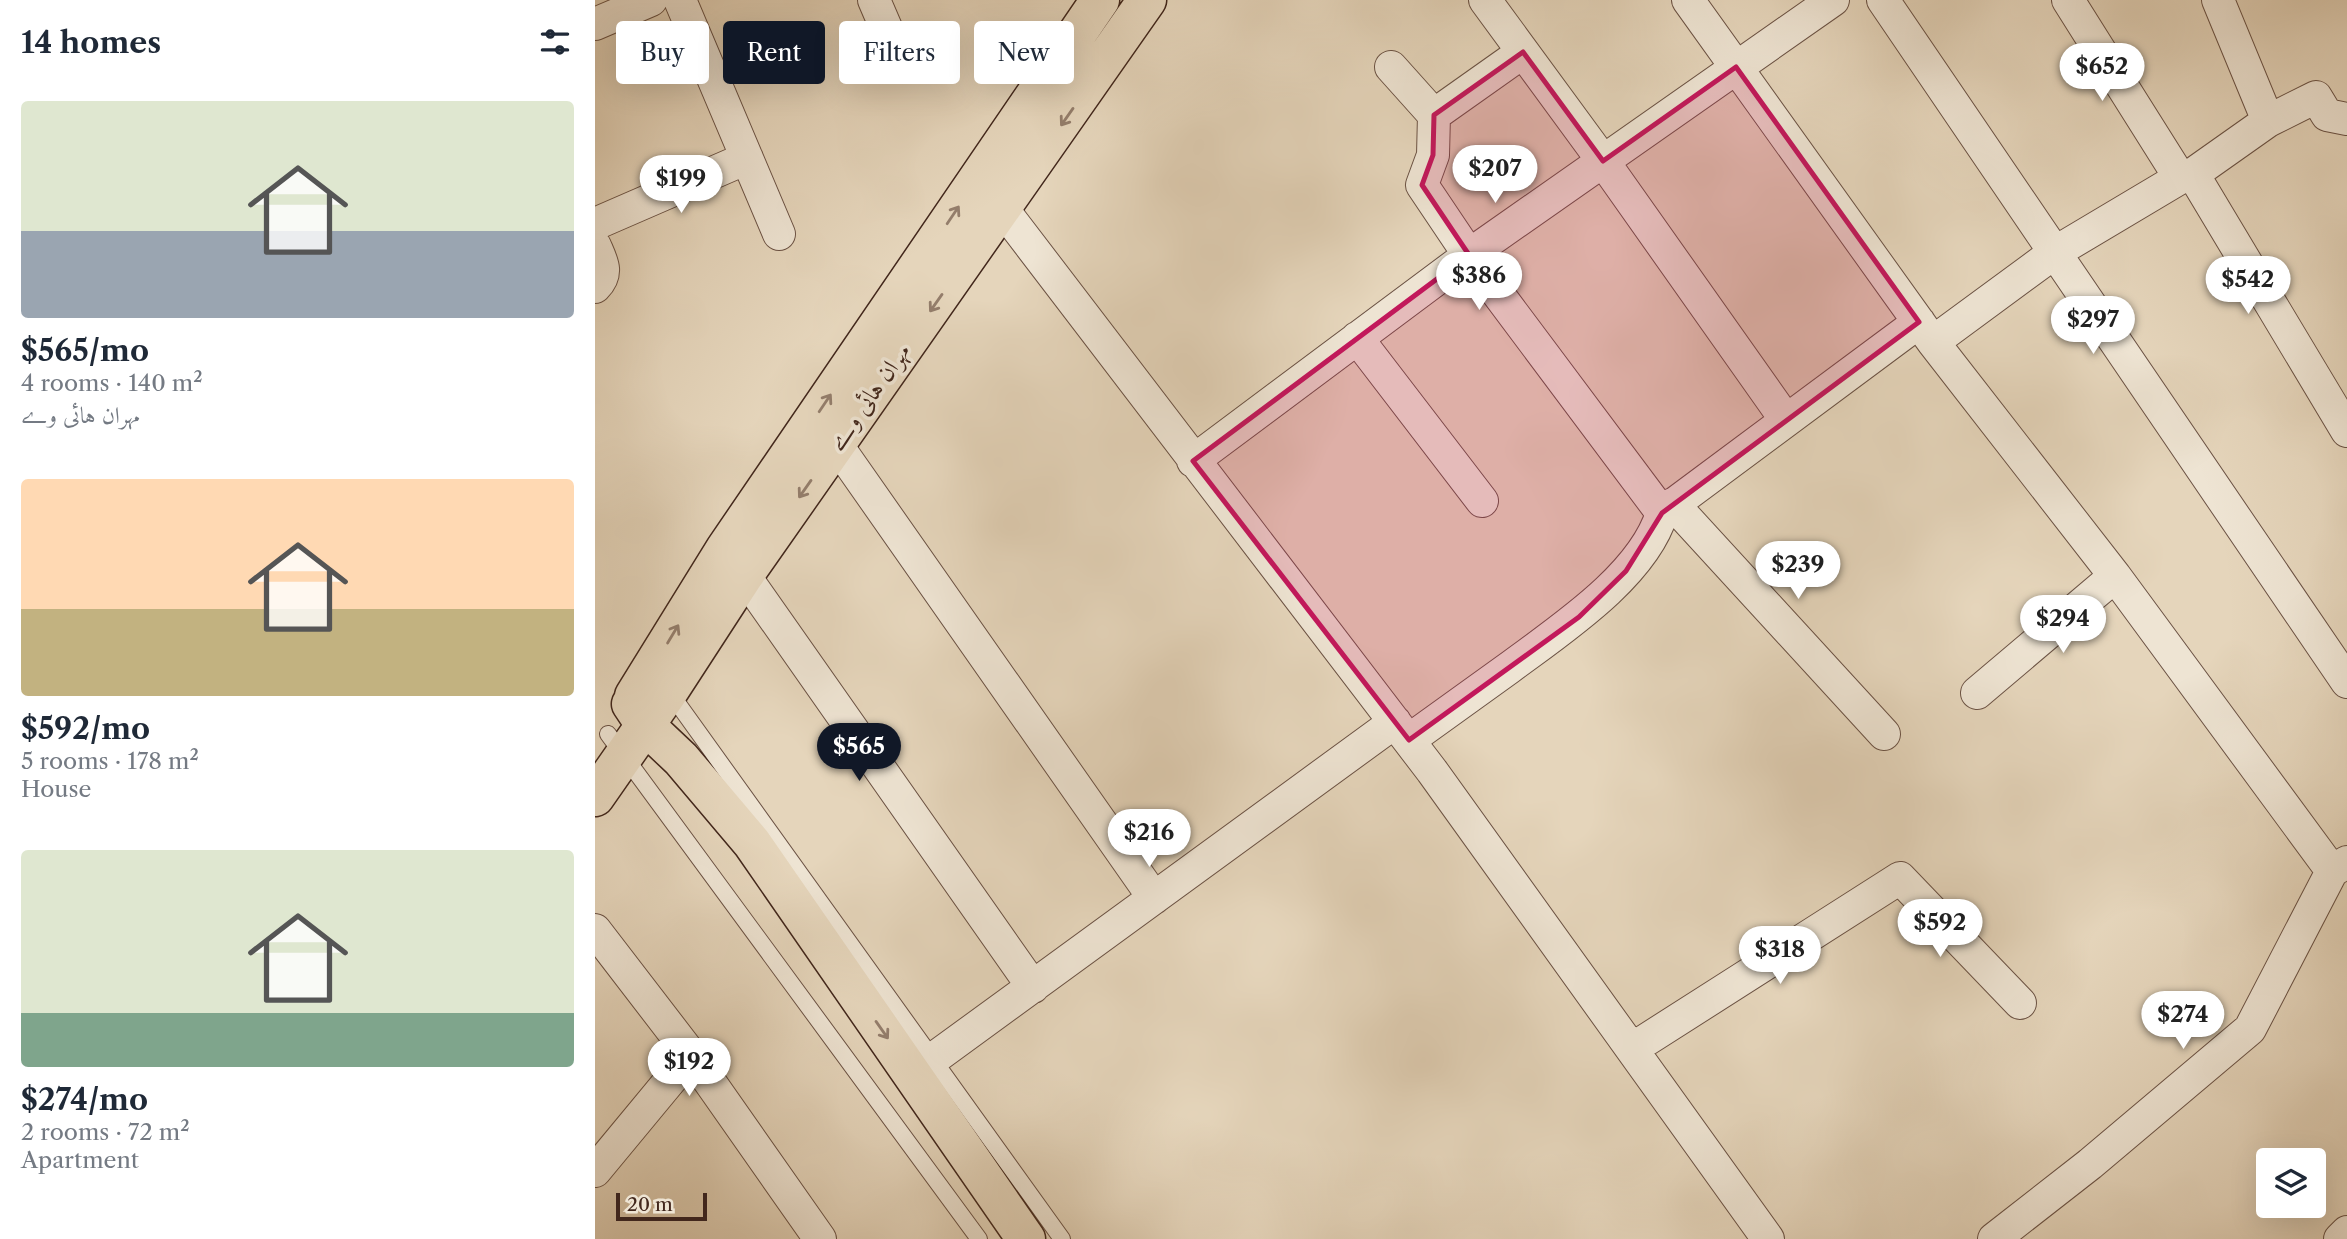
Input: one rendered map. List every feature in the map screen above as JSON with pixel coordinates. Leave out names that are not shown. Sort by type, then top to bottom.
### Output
[{"type":"main road","name":"مہران ہائی وے","points":[[595,797],[609,748],[638,713],[660,680],[978,178],[1100,0]]},
{"type":"main road","name":"مہران ہائی وے","points":[[735,561],[836,444],[1147,0]]},
{"type":"main road","points":[[638,713],[752,843],[1026,1239]]},
{"type":"street","points":[[595,24],[651,0]]},
{"type":"street","points":[[680,0],[779,234]]},
{"type":"street","points":[[874,0],[883,21]]},
{"type":"street","points":[[1485,0],[1603,161],[1786,420]]},
{"type":"street","points":[[1688,0],[1926,332],[2339,866],[2250,1029],[2090,1164],[1994,1239]]},
{"type":"street","points":[[1193,461],[1469,256],[1833,0]]},
{"type":"street","points":[[1883,0],[2347,682]]},
{"type":"street","points":[[2068,0],[2186,176],[2347,431]]},
{"type":"street","points":[[2218,0],[2268,121]]},
{"type":"street","points":[[1434,115],[1523,52]]},
{"type":"street","points":[[1391,67],[1434,115],[1433,155],[1422,184],[1469,256],[1668,509],[1884,734]]},
{"type":"street","points":[[933,1059],[1154,898],[1402,731],[1579,617],[1626,571],[1668,509],[1786,420],[2054,253],[2186,176],[2268,121],[2316,97],[2327,115],[2347,119]]},
{"type":"street","points":[[595,224],[747,158]]},
{"type":"street","points":[[978,178],[1402,731],[1768,1239]]},
{"type":"street","points":[[595,246],[604,267],[603,278],[595,287]]},
{"type":"street","points":[[1357,338],[1482,501]]},
{"type":"street","points":[[836,444],[1154,898]]},
{"type":"street","points":[[735,561],[1033,987]]},
{"type":"street","points":[[1977,694],[2115,576]]},
{"type":"street","points":[[1632,1049],[1900,878],[2019,1003]]},
{"type":"street","points":[[595,930],[691,1055],[820,1239]]},
{"type":"street","points":[[595,1171],[691,1055]]},
{"type":"street","points":[[2340,1239],[2347,1232]]},
{"type":"lane","points":[[660,680],[1062,1239]]},
{"type":"lane","points":[[609,748],[979,1239]]},
{"type":"highlighted area","points":[[1523,52],[1603,161],[1736,67],[1919,322],[1662,513],[1626,571],[1579,617],[1409,740],[1193,461],[1469,255],[1422,185],[1433,155],[1434,115]]}]
